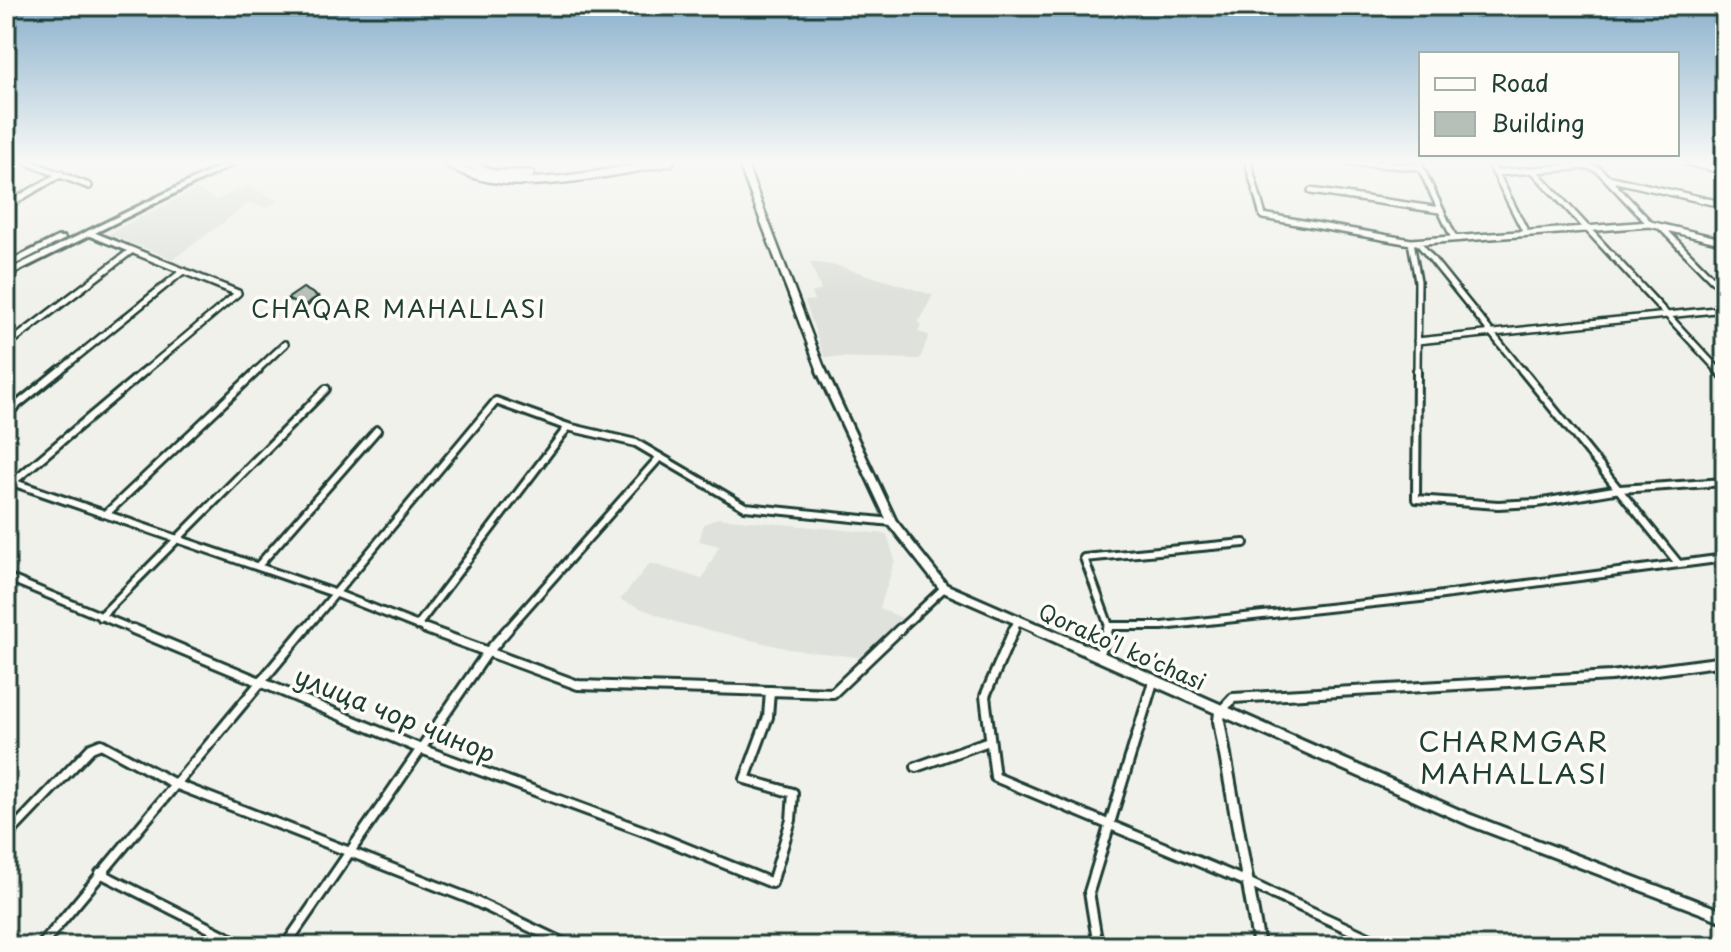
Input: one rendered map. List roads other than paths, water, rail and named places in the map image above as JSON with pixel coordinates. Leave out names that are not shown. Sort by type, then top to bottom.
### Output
[{"type":"main road","points":[[6,266],[130,206]]},
{"type":"main road","points":[[6,274],[143,206]]},
{"type":"street","name":"Qorako'l ko'chasi","points":[[759,206],[811,346],[892,522],[944,588],[1470,820],[1725,917]]},
{"type":"street","points":[[1260,206],[1263,216],[1414,242],[1650,224],[1725,242]]},
{"type":"street","points":[[1416,206],[1440,210]]},
{"type":"street","points":[[1438,206],[1454,238]]},
{"type":"street","points":[[1512,206],[1526,233]]},
{"type":"street","points":[[1568,206],[1725,378]]},
{"type":"street","points":[[1634,206],[1650,224]]},
{"type":"street","points":[[1661,227],[1725,292]]},
{"type":"street","points":[[10,481],[238,293],[89,233]]},
{"type":"street","points":[[1414,242],[1678,563]]},
{"type":"street","points":[[1414,242],[1418,281],[1416,499],[1511,505],[1620,489],[1725,482]]},
{"type":"street","points":[[6,346],[131,251]]},
{"type":"street","points":[[6,414],[183,271]]},
{"type":"street","points":[[1715,283],[1725,285]]},
{"type":"street","points":[[1417,341],[1725,309]]},
{"type":"street","points":[[107,513],[285,344]]},
{"type":"street","points":[[100,617],[180,540],[326,389]]},
{"type":"street","points":[[41,946],[496,401],[568,427],[636,443],[745,507],[892,522]]},
{"type":"street","points":[[417,626],[568,427]]},
{"type":"street","points":[[258,566],[377,430]]},
{"type":"street","points":[[285,946],[487,653],[659,458]]},
{"type":"street","points":[[10,481],[337,594],[578,685],[833,693],[944,588]]},
{"type":"street","points":[[1098,658],[1109,626],[1084,558],[1244,543]]},
{"type":"street","points":[[1109,626],[1162,626],[1344,606],[1725,558]]},
{"type":"street","name":"улица чор чинор","points":[[6,577],[421,749],[649,833],[772,883],[791,820],[793,793],[745,779],[768,717],[770,691]]},
{"type":"street","points":[[1017,622],[985,696],[995,777],[1247,882],[1386,946]]},
{"type":"street","points":[[1259,946],[1219,721],[1220,712],[1233,698],[1611,676],[1725,661]]},
{"type":"street","points":[[1098,946],[1089,892],[1153,682]]},
{"type":"street","points":[[916,767],[989,741]]},
{"type":"street","points":[[6,837],[91,748],[101,744],[118,750],[175,784],[468,898],[570,946]]},
{"type":"street","points":[[100,873],[245,946]]},
{"type":"district","name":"CHAQAR MAHALLASI","points":[[399,310]]},
{"type":"district","name":"CHARMGAR MAHALLASI","points":[[1514,758]]}]
